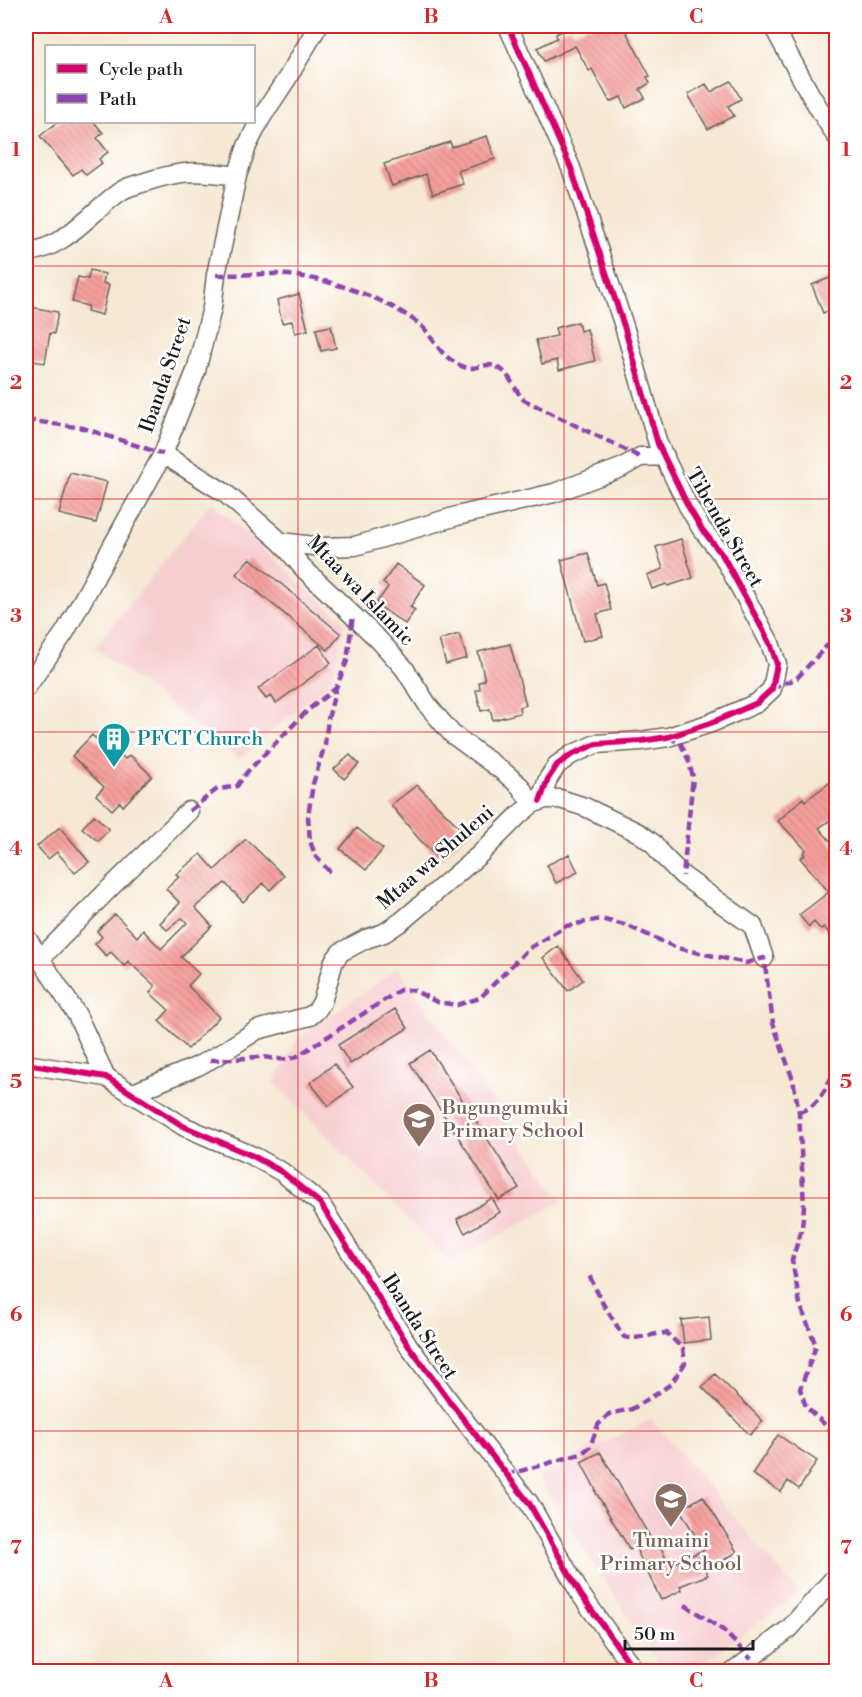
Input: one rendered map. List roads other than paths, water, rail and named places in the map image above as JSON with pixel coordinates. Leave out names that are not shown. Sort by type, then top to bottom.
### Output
[{"type":"street","name":"Ibanda Street","points":[[26,688],[65,632],[163,454],[196,371],[212,308],[216,275],[237,176],[247,146],[261,118],[318,26]]},
{"type":"street","name":"Tibenda Street","points":[[508,26],[571,168],[624,326],[658,444],[687,506],[723,556],[770,643],[777,664],[772,689],[757,704],[711,723],[668,737],[596,744],[571,755],[557,765],[536,802]]},
{"type":"street","points":[[773,26],[810,94],[837,136]]},
{"type":"street","points":[[26,252],[33,252],[54,244],[122,190],[175,173],[201,171],[237,176]]},
{"type":"street","name":"Mtaa wa Islamic","points":[[163,454],[225,493],[281,542],[304,569],[379,640],[404,668],[429,707],[452,735],[505,773],[536,802]]},
{"type":"street","points":[[281,542],[321,548],[355,546],[457,516],[554,493],[621,468],[640,457],[664,456]]},
{"type":"street","points":[[536,802],[560,799],[585,807],[639,833],[654,844],[683,876],[753,926],[764,958]]},
{"type":"street","name":"Mtaa wa Shuleni","points":[[131,1094],[220,1054],[257,1030],[310,1016],[317,1011],[322,1002],[334,961],[340,952],[384,933],[402,921],[536,802]]},
{"type":"street","points":[[40,959],[189,811]]},
{"type":"street","points":[[26,937],[77,1015],[106,1077]]},
{"type":"street","points":[[26,1064],[106,1077]]},
{"type":"street","name":"Ibanda Street","points":[[106,1077],[183,1126],[253,1156],[282,1172],[320,1203],[408,1345],[456,1411],[529,1503],[581,1595],[636,1671]]},
{"type":"street","points":[[733,1671],[790,1628],[837,1576]]},
{"type":"place","name":"PFCT Church","points":[[114,768]]},
{"type":"place","name":"Bugungumuki Primary School","points":[[419,1148]]},
{"type":"place","name":"Tumaini Primary School","points":[[671,1528]]}]
